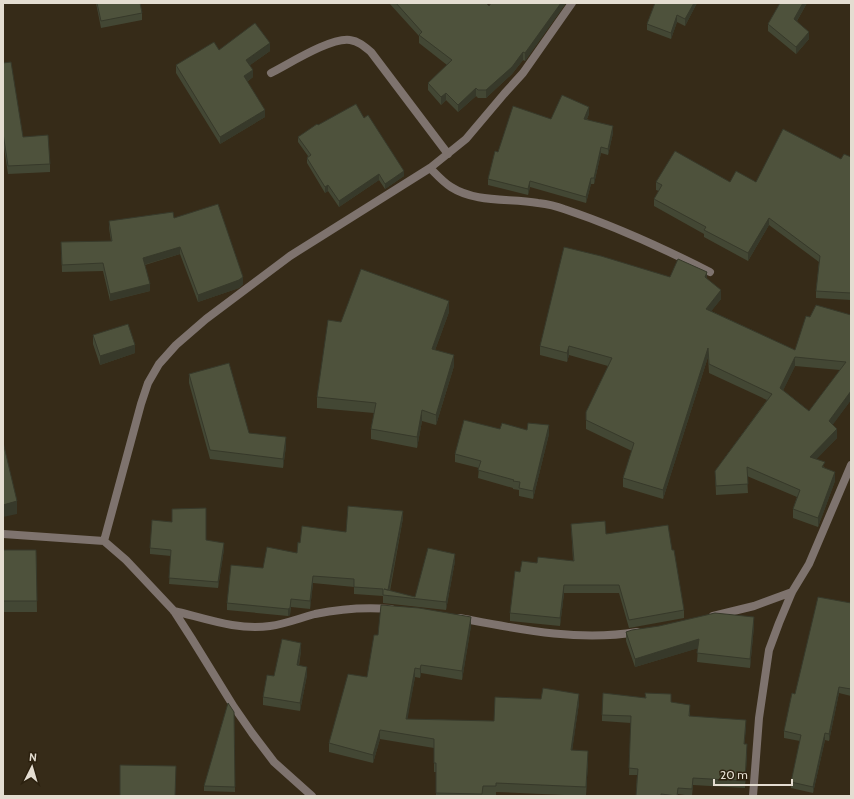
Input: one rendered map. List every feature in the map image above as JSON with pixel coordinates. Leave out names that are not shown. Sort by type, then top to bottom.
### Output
[{"type":"street","points":[[104,541],[148,383],[159,364],[176,345],[206,319],[290,256],[430,168],[466,139],[524,73],[572,3]]},
{"type":"street","points":[[271,73],[319,48],[336,41],[349,39],[360,43],[371,52],[383,67],[448,154]]},
{"type":"street","points":[[430,168],[452,187],[465,193],[486,198],[538,202],[562,209],[597,221],[661,247],[710,272]]},
{"type":"street","points":[[753,796],[759,718],[769,650],[792,592],[809,564],[851,465]]},
{"type":"street","points":[[3,534],[104,541],[126,560],[174,612],[252,733],[274,762],[312,796]]},
{"type":"street","points":[[708,617],[754,606],[792,592]]},
{"type":"street","points":[[174,612],[234,625],[251,627],[271,626],[316,614],[347,609],[378,608],[402,610]]},
{"type":"street","points":[[449,616],[575,636],[607,636],[648,630]]},
{"type":"building","points":[[97,3],[140,3],[142,13],[101,21]]},
{"type":"building","points":[[396,3],[486,3],[489,6],[491,3],[561,3],[525,53],[523,52],[512,67],[486,90],[478,90],[476,88],[458,105],[446,93],[441,97],[428,83],[452,60],[419,35],[422,32]]},
{"type":"building","points":[[655,3],[694,3],[685,19],[677,15],[671,33],[647,24]]},
{"type":"building","points":[[780,3],[803,3],[794,19],[809,32],[796,47],[768,24]]},
{"type":"building","points":[[255,23],[270,43],[246,60],[253,70],[244,76],[265,110],[220,137],[176,65],[214,42],[219,50]]},
{"type":"building","points":[[11,62],[23,137],[48,135],[50,164],[8,166],[3,133],[3,63]]},
{"type":"building","points":[[562,95],[589,107],[584,119],[613,126],[608,149],[601,147],[594,178],[591,178],[586,197],[530,181],[528,189],[488,179],[495,151],[498,152],[513,106],[551,119]]},
{"type":"building","points":[[356,104],[364,118],[368,115],[404,171],[385,184],[379,174],[339,201],[328,185],[325,187],[307,158],[311,155],[298,137],[317,124],[318,125]]},
{"type":"building","points":[[783,129],[841,159],[844,154],[851,157],[851,293],[816,291],[820,256],[769,218],[748,253],[704,230],[706,227],[654,199],[662,185],[656,182],[675,151],[730,182],[736,171],[756,182]]},
{"type":"building","points":[[218,204],[243,277],[239,280],[198,295],[180,247],[143,258],[150,284],[110,294],[103,263],[62,265],[61,242],[112,241],[109,221],[173,212],[174,218]]},
{"type":"building","points":[[564,247],[601,256],[670,277],[678,259],[707,272],[705,277],[721,290],[706,309],[795,350],[806,316],[810,317],[816,305],[851,315],[851,391],[829,421],[837,429],[810,457],[825,462],[822,467],[835,472],[818,518],[793,509],[800,490],[747,467],[748,484],[716,486],[715,471],[772,394],[709,364],[708,348],[663,490],[623,478],[634,443],[586,420],[586,412],[612,358],[569,346],[567,353],[540,346]],"holes":[[[795,357],[846,362],[809,411],[780,388]]]},
{"type":"building","points":[[361,269],[449,301],[432,349],[454,355],[436,415],[422,410],[417,437],[371,429],[376,403],[317,397],[328,320],[341,322]]},
{"type":"building","points":[[128,324],[135,345],[100,356],[93,335]]},
{"type":"building","points":[[229,363],[249,433],[286,437],[283,459],[210,450],[189,374]]},
{"type":"building","points":[[464,420],[500,429],[502,423],[527,430],[528,423],[549,425],[533,491],[519,488],[520,482],[478,470],[481,461],[455,454]]},
{"type":"building","points":[[3,442],[17,501],[3,505]]},
{"type":"building","points":[[348,506],[403,511],[388,590],[384,589],[415,597],[428,548],[455,554],[446,602],[383,595],[383,589],[354,587],[354,579],[313,576],[310,601],[291,599],[290,608],[288,609],[227,603],[231,565],[263,568],[267,547],[297,553],[302,526],[346,532]]},
{"type":"building","points":[[206,508],[206,540],[224,543],[218,582],[169,578],[171,550],[150,548],[152,520],[172,522],[172,509]]},
{"type":"building","points":[[605,521],[606,534],[668,525],[672,550],[674,550],[684,610],[629,620],[619,585],[564,585],[560,618],[510,613],[515,571],[520,572],[522,561],[537,563],[538,557],[574,561],[571,524]]},
{"type":"building","points":[[3,550],[36,550],[37,601],[3,601]]},
{"type":"building","points":[[818,597],[851,603],[851,689],[839,687],[829,734],[825,733],[813,787],[791,782],[801,735],[784,731],[792,693],[795,694]]},
{"type":"building","points":[[381,605],[419,608],[471,617],[462,671],[421,665],[420,669],[415,668],[406,719],[494,721],[495,697],[541,699],[543,688],[579,694],[571,750],[588,751],[586,787],[496,783],[496,786],[483,786],[482,794],[436,793],[434,739],[380,730],[373,755],[329,743],[348,674],[367,677],[374,635],[378,635]]},
{"type":"building","points":[[715,613],[754,617],[750,659],[697,653],[699,639],[635,659],[626,632]]},
{"type":"building","points":[[282,639],[301,643],[297,665],[307,667],[300,703],[263,697],[267,675],[274,676]]},
{"type":"building","points":[[603,693],[646,698],[645,693],[671,694],[671,702],[690,705],[689,716],[746,720],[744,744],[747,744],[745,781],[693,778],[692,789],[678,788],[677,796],[661,794],[661,796],[636,796],[638,769],[629,768],[631,716],[602,715]]},
{"type":"building","points":[[228,703],[234,712],[235,787],[204,786]]},
{"type":"building","points":[[120,765],[176,766],[175,796],[120,796]]}]
